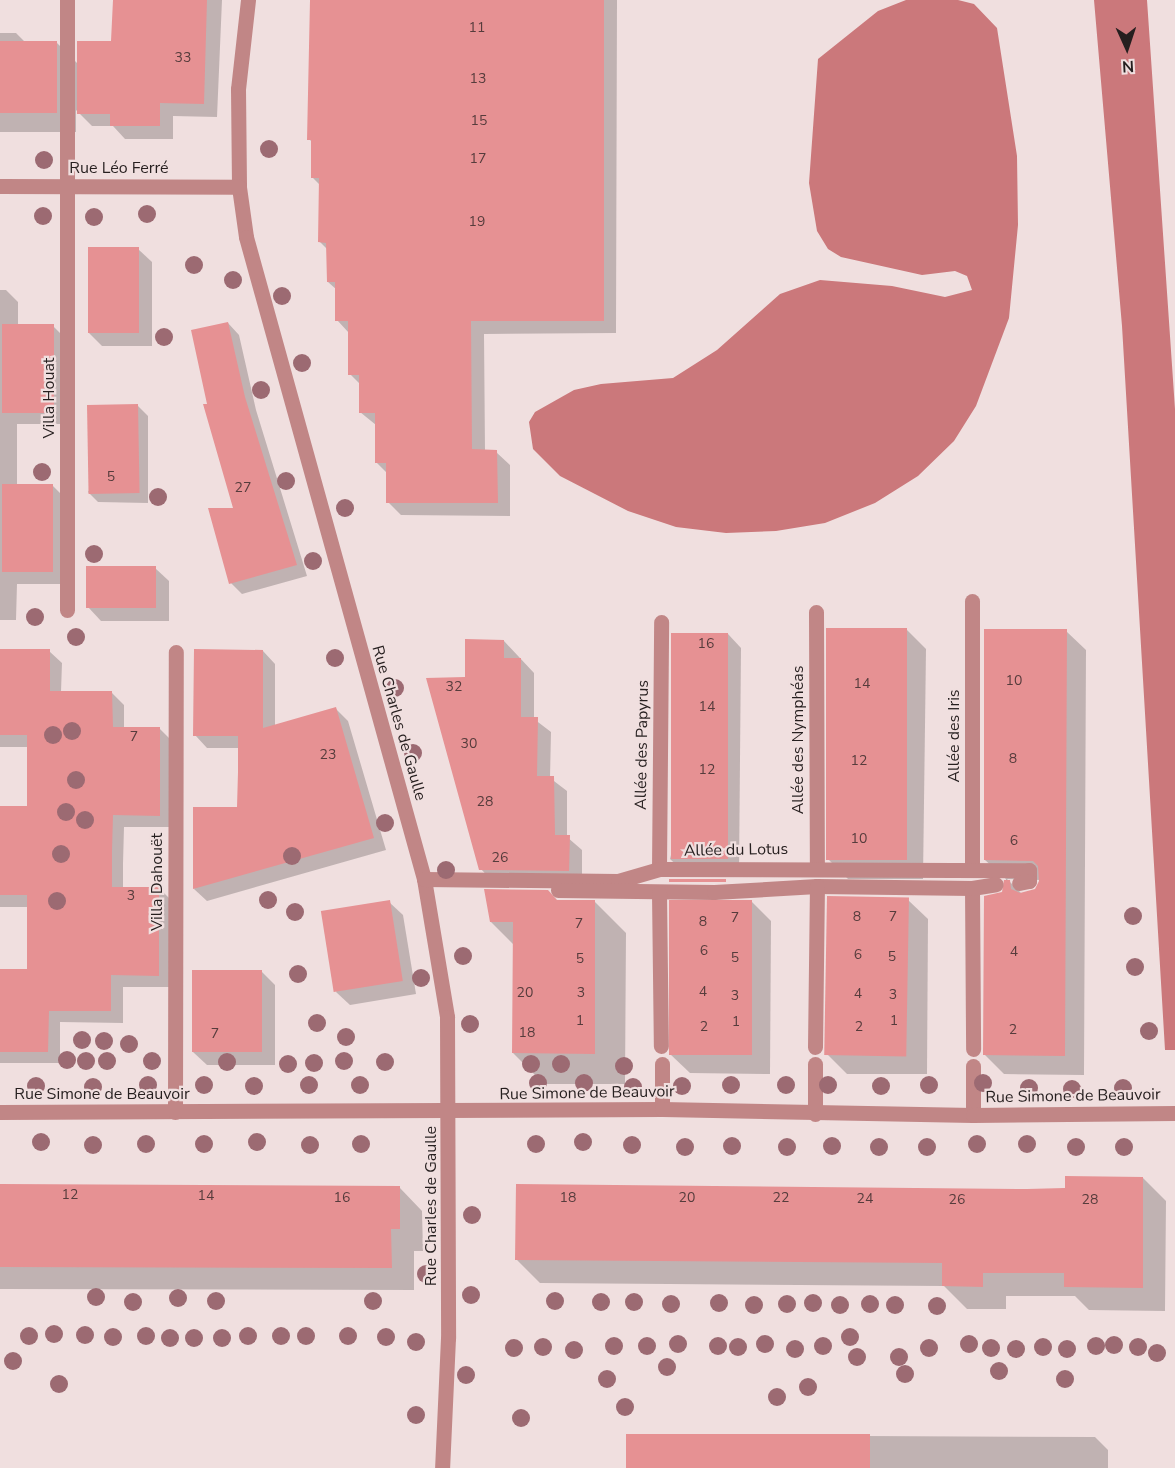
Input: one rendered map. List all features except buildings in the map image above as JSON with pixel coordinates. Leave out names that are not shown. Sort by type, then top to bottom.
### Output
[{"type":"street","name":"Villa Houat","points":[[67,0],[67,610]]},
{"type":"street","name":"Rue Charles de Gaulle","points":[[248,0],[238,89],[239,187],[246,237],[425,884],[447,1017],[448,1338],[442,1468]]},
{"type":"street","name":"Rue Léo Ferré","points":[[0,186],[239,187]]},
{"type":"street","name":"Allée des Iris","points":[[972,601],[972,870]]},
{"type":"street","name":"Allée des Nymphéas","points":[[816,612],[817,867]]},
{"type":"street","name":"Allée des Papyrus","points":[[658,869],[661,622]]},
{"type":"street","name":"Villa Dahouët","points":[[175,1112],[176,652]]},
{"type":"street","name":"Allée du Lotus","points":[[425,884],[618,880],[658,869],[817,867],[1029,870],[1029,881],[1019,883]]},
{"type":"street","points":[[425,884],[659,892],[817,886],[972,888],[996,884]]},
{"type":"street","points":[[815,1047],[817,886]]},
{"type":"street","points":[[972,888],[973,1049]]},
{"type":"street","points":[[659,892],[661,1046]]},
{"type":"street","points":[[662,1064],[662,1109]]},
{"type":"street","points":[[814,1114],[815,1064]]},
{"type":"street","points":[[973,1066],[973,1115]]},
{"type":"street","name":"Rue Simone de Beauvoir","points":[[0,1112],[449,1112],[662,1109],[814,1114],[1175,1113]]},
{"type":"shaded area","points":[[906,0],[958,0],[974,4],[997,28],[1017,156],[1018,225],[1009,318],[976,406],[954,441],[918,476],[875,503],[825,523],[776,531],[726,533],[676,527],[628,511],[560,476],[533,449],[529,422],[535,412],[574,390],[601,384],[673,378],[717,350],[780,294],[820,280],[892,286],[945,297],[972,290],[967,276],[955,271],[922,275],[841,257],[828,249],[817,231],[809,183],[818,59],[878,11]]},
{"type":"shaded area","points":[[1094,0],[1147,0],[1175,409],[1175,1050],[1165,1050],[1122,326]]}]
